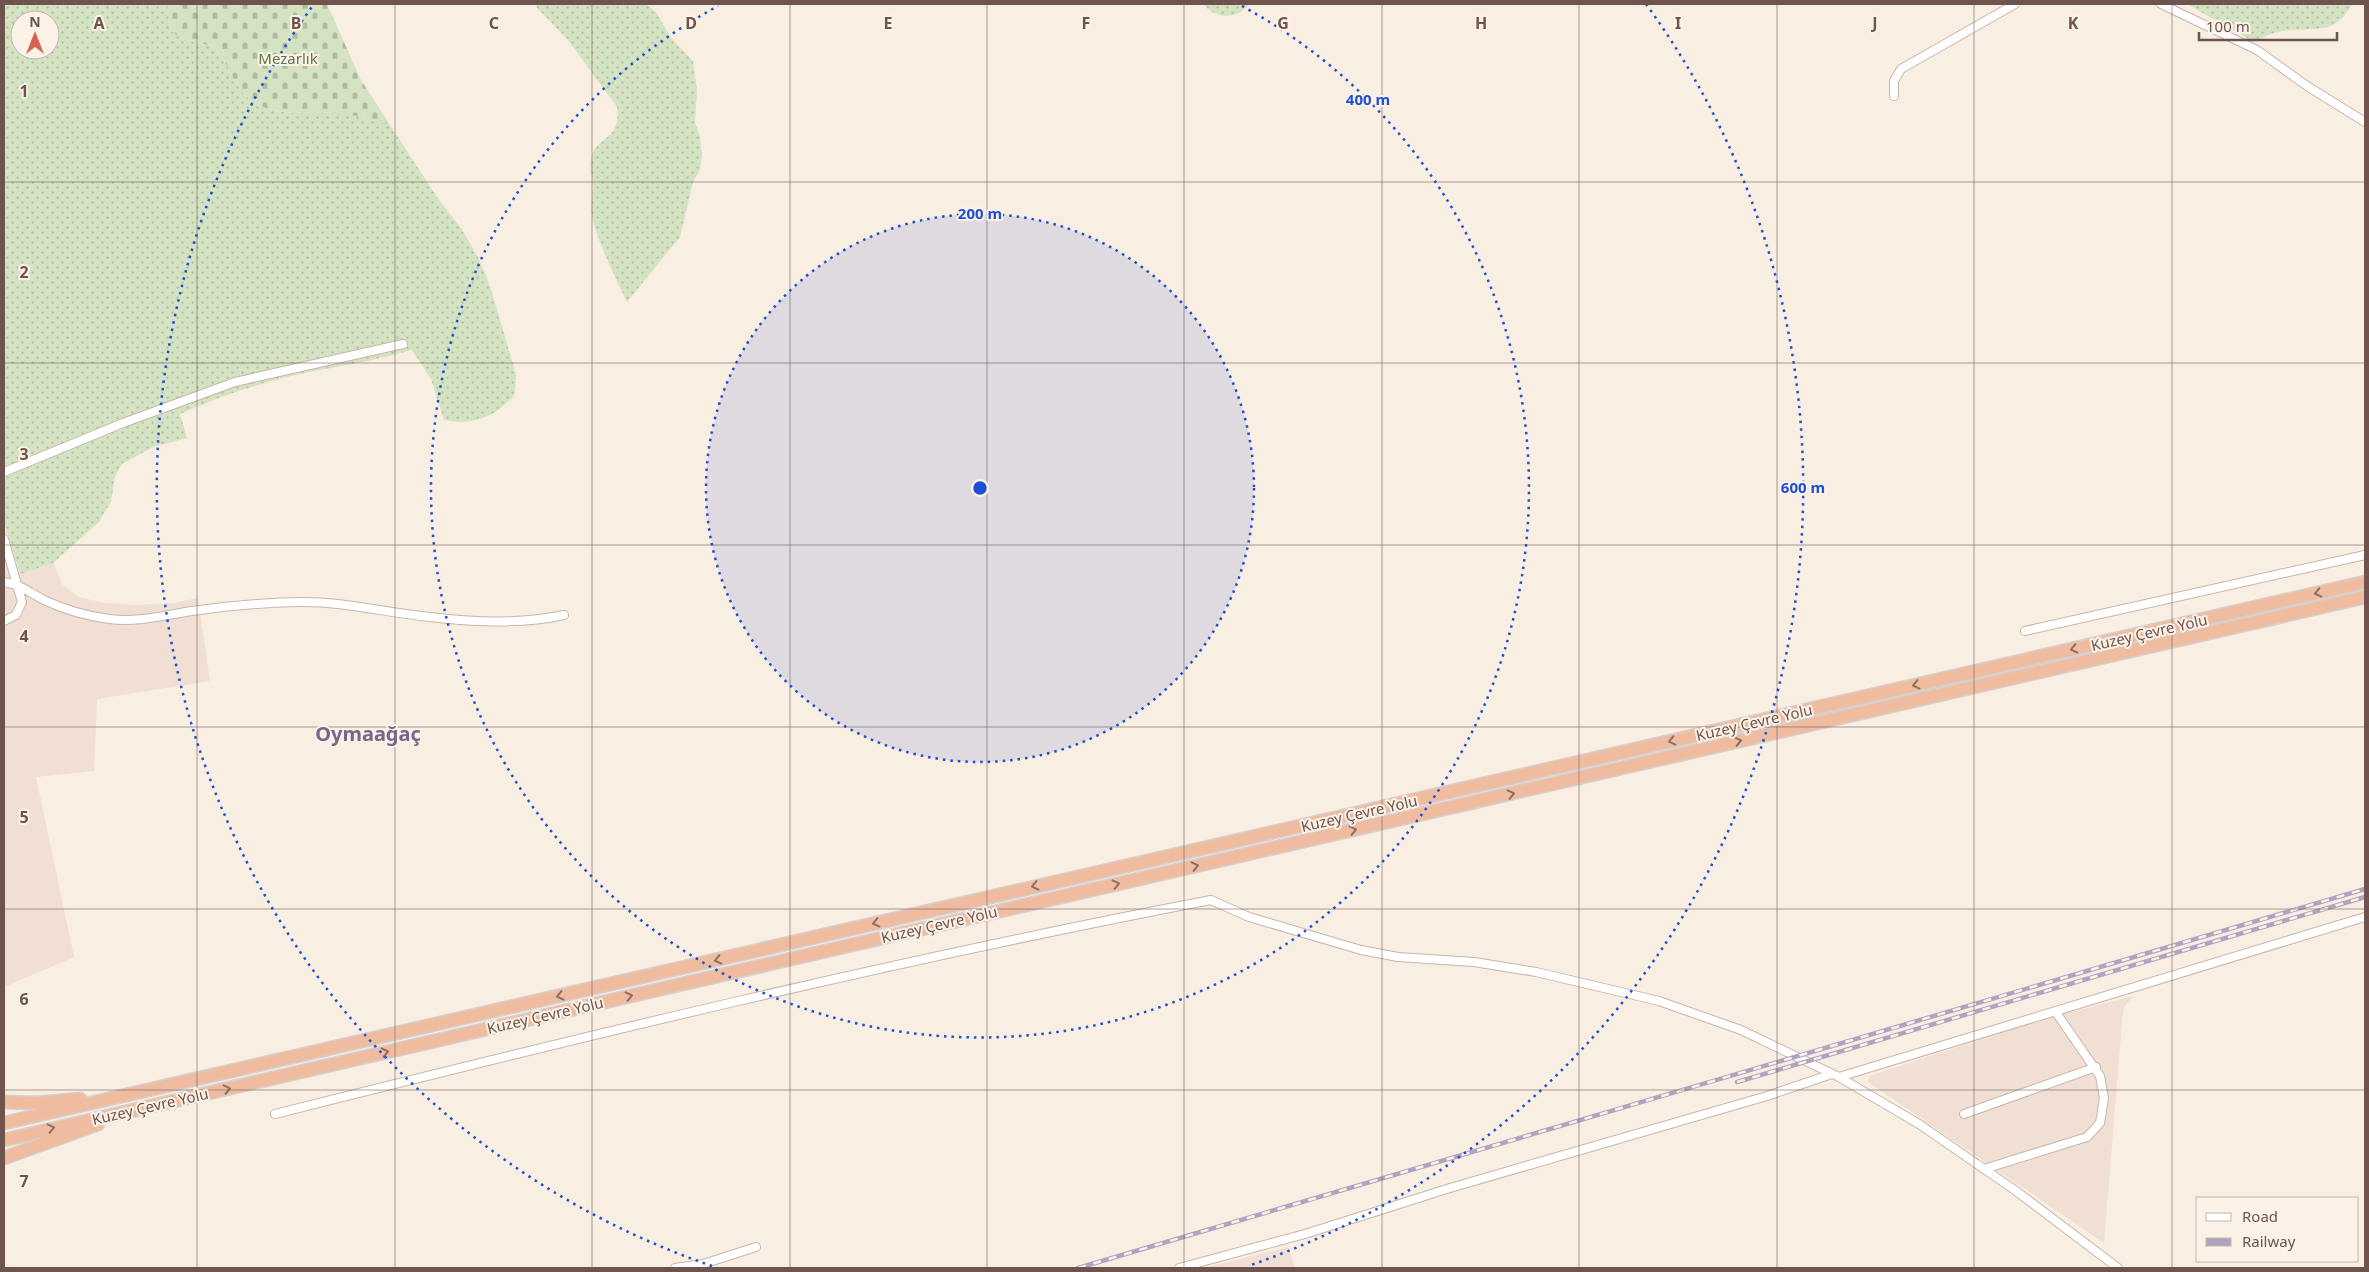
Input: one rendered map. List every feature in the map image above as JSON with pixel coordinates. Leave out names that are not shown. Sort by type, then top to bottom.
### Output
[{"type":"highway","name":"Kuzey Çevre Yolu","points":[[4,1124],[2365,582]]},
{"type":"highway","name":"Kuzey Çevre Yolu","points":[[4,1140],[2365,597]]},
{"type":"highway","points":[[4,1102],[37,1103],[142,1092]]},
{"type":"highway","points":[[4,1158],[147,1106]]},
{"type":"street","points":[[1894,96],[1894,81],[1901,69],[2016,4]]},
{"type":"street","points":[[2160,4],[2257,50],[2308,86],[2365,122]]},
{"type":"street","points":[[4,472],[123,423],[235,382],[403,344]]},
{"type":"street","points":[[4,539],[22,602],[21,609],[16,615],[4,621]]},
{"type":"street","points":[[2025,631],[2365,555]]},
{"type":"street","points":[[4,582],[17,583],[42,599],[70,610],[116,620],[146,619],[220,607],[305,602],[356,605],[421,616],[491,622],[522,621],[564,615]]},
{"type":"street","points":[[275,1114],[544,1047],[887,967],[1212,900],[1249,917],[1370,952],[1416,959],[1474,962],[1516,968],[1659,1001],[1740,1030],[1835,1076],[1919,1124],[1984,1169],[2118,1268]]},
{"type":"street","points":[[1179,1268],[1305,1234],[1450,1188],[2056,1011],[2365,917]]},
{"type":"street","points":[[1984,1169],[2087,1137],[2092,1133],[2102,1117],[2104,1098],[2102,1083],[2096,1067],[2056,1011]]},
{"type":"street","points":[[1964,1114],[2096,1067]]},
{"type":"street","points":[[675,1268],[703,1264],[756,1247]]},
{"type":"shaded area","points":[[4,522],[19,574],[53,563],[62,584],[78,597],[105,603],[135,605],[173,603],[198,598],[210,681],[97,699],[94,771],[36,777],[74,957],[4,987]]},
{"type":"shaded area","points":[[2134,996],[2123,1010],[2104,1243],[1868,1082],[1869,1076],[2044,1019]]},
{"type":"shaded area","points":[[1288,1247],[1295,1268],[1203,1268]]},
{"type":"green space","points":[[4,4],[167,4],[171,31],[183,39],[213,46],[223,58],[241,91],[256,103],[278,111],[338,113],[390,125],[439,200],[461,228],[479,259],[490,286],[516,374],[515,394],[500,409],[484,418],[465,422],[444,420],[431,379],[412,350],[314,371],[239,391],[180,414],[187,438],[153,447],[122,464],[115,476],[111,502],[99,522],[53,563],[20,574],[4,522]]},
{"type":"green space","name":"Mezarlık","points":[[167,4],[327,4],[361,80],[390,125],[338,113],[278,111],[256,103],[241,91],[223,58],[213,46],[183,39],[171,31]]},
{"type":"green space","points":[[536,4],[646,4],[656,12],[671,38],[693,61],[697,90],[695,123],[700,136],[702,156],[700,170],[693,182],[680,237],[627,302],[595,229],[591,208],[593,185],[590,166],[592,155],[599,144],[609,136],[616,126],[617,107],[568,40],[537,8]]},
{"type":"green space","points":[[1204,4],[1249,4],[1239,13],[1226,16],[1214,13]]},
{"type":"green space","points":[[2187,4],[2352,4],[2341,20],[2328,27],[2279,32],[2254,42]]},
{"type":"railway","points":[[1078,1268],[2365,889]]},
{"type":"railway","points":[[1737,1082],[2365,897]]},
{"type":"district","name":"Oymaağaç","points":[[368,733]]}]
